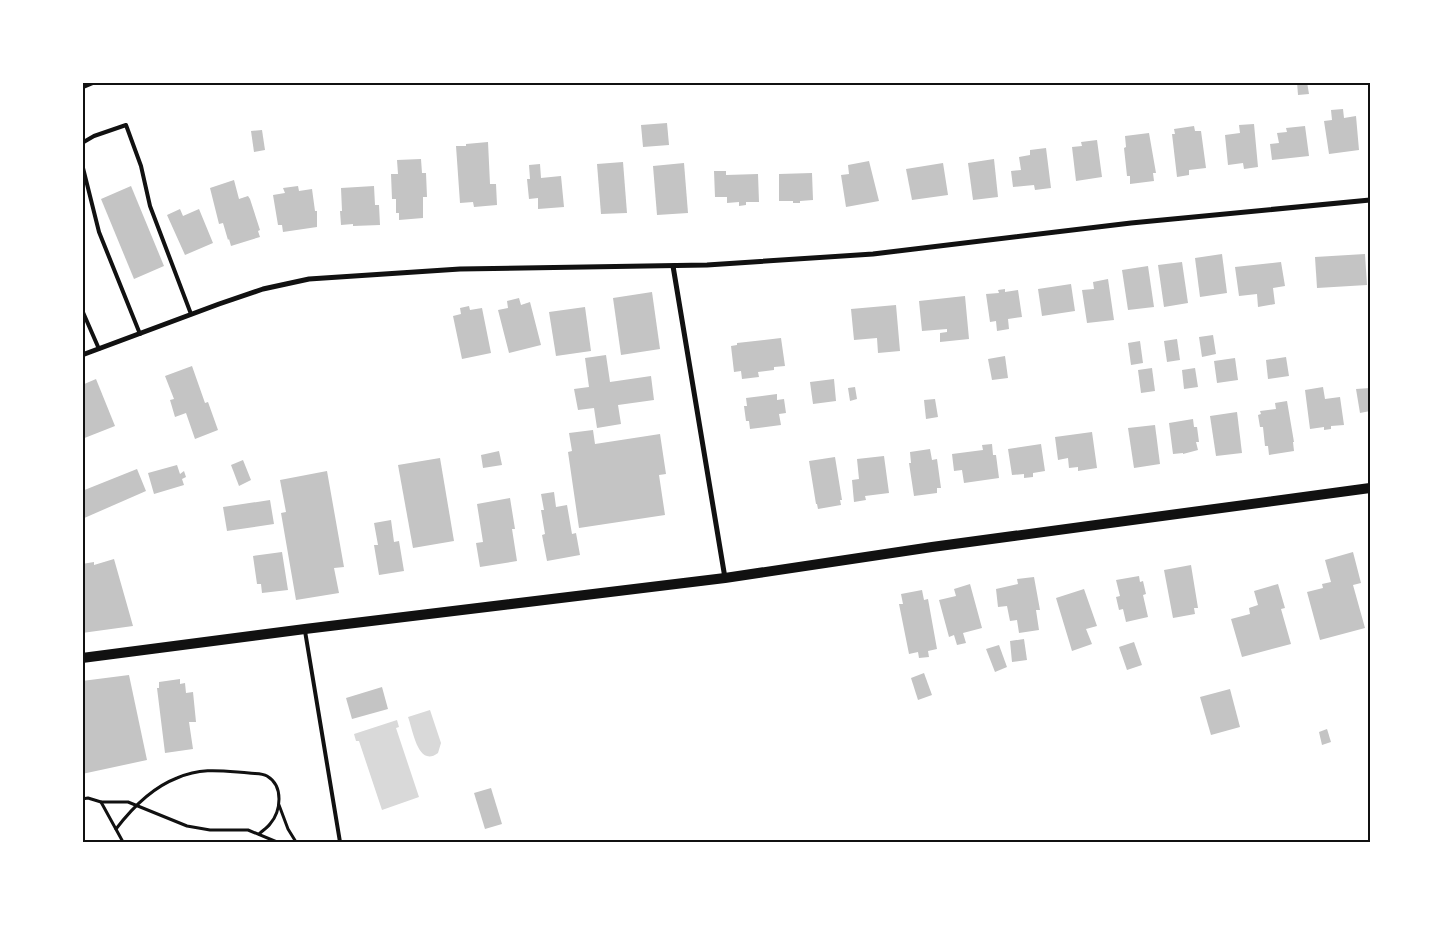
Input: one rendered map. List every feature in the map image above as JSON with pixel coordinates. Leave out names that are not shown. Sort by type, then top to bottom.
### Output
[{"type":"main road","points":[[82,658],[725,578],[942,546],[1370,488]]},
{"type":"street","points":[[82,87],[94,82]]},
{"type":"street","points":[[82,355],[263,289],[309,279],[460,269],[707,265],[873,254],[1131,223],[1370,200]]},
{"type":"street","points":[[673,266],[725,578]]},
{"type":"lane","points":[[82,143],[94,136],[126,125],[141,166],[150,206],[192,314]]},
{"type":"lane","points":[[82,164],[99,232],[140,334]]},
{"type":"lane","points":[[82,310],[99,349]]},
{"type":"lane","points":[[304,629],[340,842]]},
{"type":"path","points":[[116,829],[136,804],[176,778],[212,769],[267,776],[279,792],[279,804],[288,829],[296,842]]},
{"type":"path","points":[[82,799],[88,798],[101,802],[128,802],[198,829],[241,830],[259,834],[277,842]]},
{"type":"path","points":[[101,802],[123,842]]},
{"type":"path","points":[[259,834],[270,824],[279,804]]},
{"type":"shaded area","points":[[430,710],[441,743],[438,753],[426,756],[417,746],[408,717]]},
{"type":"shaded area","points":[[397,720],[399,727],[396,728],[419,797],[382,810],[359,741],[356,741],[354,734]]},
{"type":"building","points":[[1297,82],[1307,82],[1309,94],[1298,95]]},
{"type":"building","points":[[1343,109],[1344,118],[1356,116],[1359,150],[1329,154],[1324,121],[1332,120],[1331,110]]},
{"type":"building","points":[[667,123],[669,145],[643,147],[641,125]]},
{"type":"building","points":[[1254,124],[1258,167],[1244,169],[1243,163],[1228,165],[1225,135],[1240,133],[1239,125]]},
{"type":"building","points":[[1194,126],[1195,131],[1201,131],[1206,168],[1189,170],[1189,175],[1177,177],[1172,134],[1175,134],[1174,129]]},
{"type":"building","points":[[1305,126],[1309,156],[1272,160],[1270,144],[1279,143],[1277,133],[1287,132],[1286,128]]},
{"type":"building","points":[[262,130],[265,150],[254,152],[251,131]]},
{"type":"building","points":[[1149,133],[1156,173],[1153,173],[1154,181],[1130,184],[1130,176],[1127,176],[1124,148],[1126,147],[1125,136]]},
{"type":"building","points":[[1097,140],[1102,177],[1076,181],[1072,147],[1082,146],[1081,142]]},
{"type":"building","points":[[488,142],[490,184],[496,184],[497,205],[474,207],[473,202],[460,203],[456,146]]},
{"type":"building","points":[[1046,148],[1051,188],[1035,190],[1034,185],[1013,187],[1011,171],[1021,170],[1019,157],[1030,155],[1030,150]]},
{"type":"building","points":[[421,159],[422,173],[426,173],[427,197],[423,197],[423,218],[399,220],[399,213],[396,213],[396,199],[392,199],[391,174],[398,174],[397,160]]},
{"type":"building","points":[[994,159],[998,197],[973,200],[968,163]]},
{"type":"building","points":[[869,161],[879,201],[846,207],[841,175],[849,174],[848,165]]},
{"type":"building","points":[[623,162],[627,213],[601,214],[597,164]]},
{"type":"building","points":[[684,163],[688,213],[657,215],[653,166]]},
{"type":"building","points":[[943,163],[948,195],[912,200],[906,169]]},
{"type":"building","points":[[540,164],[541,178],[561,176],[564,207],[538,209],[538,198],[529,199],[527,179],[530,179],[529,165]]},
{"type":"building","points":[[714,171],[726,171],[726,175],[758,174],[759,202],[746,202],[746,205],[739,206],[739,202],[727,203],[727,197],[715,197]]},
{"type":"building","points":[[812,173],[813,200],[800,201],[800,203],[779,201],[779,174]]},
{"type":"building","points":[[234,180],[239,199],[248,196],[250,199],[260,230],[258,231],[260,237],[231,246],[223,223],[219,224],[210,188]]},
{"type":"building","points":[[131,186],[164,266],[134,279],[101,199]]},
{"type":"building","points":[[298,186],[299,191],[312,189],[315,211],[317,211],[317,227],[283,232],[282,225],[278,225],[273,195],[285,193],[283,188]]},
{"type":"building","points":[[374,186],[375,205],[379,205],[380,225],[341,225],[341,188]]},
{"type":"building","points":[[180,209],[183,216],[199,209],[213,243],[185,255],[167,215]]},
{"type":"building","points":[[1222,254],[1227,293],[1200,297],[1195,258]]},
{"type":"building","points":[[1365,254],[1367,285],[1317,288],[1315,257]]},
{"type":"building","points":[[1182,262],[1188,303],[1164,307],[1158,265]]},
{"type":"building","points":[[1281,262],[1285,286],[1273,288],[1275,304],[1258,307],[1257,294],[1239,296],[1235,267]]},
{"type":"building","points":[[1148,266],[1154,307],[1128,310],[1122,270]]},
{"type":"building","points":[[1108,279],[1114,320],[1087,323],[1082,290],[1094,289],[1093,282]]},
{"type":"building","points":[[1071,284],[1075,311],[1042,316],[1038,289]]},
{"type":"building","points":[[1005,289],[1005,292],[1018,290],[1022,317],[1008,319],[1009,329],[997,331],[996,321],[990,322],[986,294],[999,293],[998,290]]},
{"type":"building","points":[[652,292],[660,349],[621,355],[613,298]]},
{"type":"building","points":[[965,296],[969,339],[940,342],[940,333],[947,332],[947,329],[922,331],[919,301]]},
{"type":"building","points":[[519,298],[521,305],[530,302],[541,345],[509,353],[498,310],[508,308],[507,301]]},
{"type":"building","points":[[896,305],[900,351],[878,353],[877,338],[854,340],[851,309]]},
{"type":"building","points":[[469,306],[470,310],[482,308],[491,353],[462,359],[453,316],[461,314],[460,308]]},
{"type":"building","points":[[585,307],[591,351],[556,356],[549,312]]},
{"type":"building","points":[[1213,335],[1216,354],[1202,357],[1199,337]]},
{"type":"building","points":[[781,338],[785,366],[774,367],[774,370],[758,372],[759,377],[742,379],[741,371],[734,372],[731,346],[737,345],[737,343]]},
{"type":"building","points":[[1177,339],[1180,360],[1167,362],[1164,341]]},
{"type":"building","points":[[1140,341],[1143,363],[1131,365],[1128,343]]},
{"type":"building","points":[[606,355],[610,382],[651,376],[654,400],[618,405],[621,424],[597,428],[594,408],[578,410],[574,389],[589,387],[585,358]]},
{"type":"building","points":[[1005,356],[1008,378],[992,380],[988,359]]},
{"type":"building","points":[[1286,357],[1289,376],[1268,379],[1266,360]]},
{"type":"building","points":[[1235,358],[1238,380],[1217,383],[1214,361]]},
{"type":"building","points":[[192,366],[205,403],[208,402],[218,430],[195,439],[186,413],[175,417],[170,400],[174,399],[165,376]]},
{"type":"building","points":[[1152,368],[1155,391],[1141,393],[1138,370]]},
{"type":"building","points":[[1195,368],[1198,387],[1184,389],[1182,370]]},
{"type":"building","points":[[96,379],[115,426],[82,439],[82,385]]},
{"type":"building","points":[[834,379],[836,401],[813,404],[810,382]]},
{"type":"building","points":[[855,387],[857,399],[850,401],[848,388]]},
{"type":"building","points":[[1323,387],[1325,399],[1340,397],[1344,425],[1331,426],[1331,429],[1324,430],[1324,427],[1310,429],[1305,390]]},
{"type":"building","points":[[1370,388],[1370,411],[1360,413],[1356,389]]},
{"type":"building","points":[[777,394],[777,400],[784,399],[786,413],[779,414],[781,425],[750,429],[749,421],[746,421],[744,406],[747,406],[746,398]]},
{"type":"building","points":[[935,399],[938,417],[926,419],[924,400]]},
{"type":"building","points":[[1287,401],[1294,451],[1269,455],[1268,446],[1265,446],[1263,427],[1260,427],[1258,415],[1261,414],[1260,411],[1276,409],[1275,403]]},
{"type":"building","points":[[1237,412],[1242,453],[1216,456],[1210,416]]},
{"type":"building","points":[[1193,419],[1194,427],[1197,427],[1199,442],[1196,442],[1198,450],[1183,454],[1173,454],[1169,423]]},
{"type":"building","points":[[1155,425],[1160,464],[1134,468],[1128,428]]},
{"type":"building","points":[[593,430],[595,444],[660,434],[666,474],[659,475],[665,515],[579,528],[568,452],[572,451],[569,433]]},
{"type":"building","points":[[1092,432],[1097,468],[1078,471],[1078,467],[1069,468],[1068,458],[1058,460],[1055,437]]},
{"type":"building","points":[[992,444],[993,455],[996,455],[999,478],[964,483],[962,470],[954,471],[952,454],[983,450],[982,445]]},
{"type":"building","points":[[1041,444],[1045,471],[1033,473],[1033,477],[1024,478],[1024,474],[1012,475],[1008,449]]},
{"type":"building","points":[[930,449],[932,460],[937,459],[941,488],[937,488],[937,493],[914,496],[909,463],[911,463],[910,452]]},
{"type":"building","points":[[499,451],[502,465],[483,468],[481,455]]},
{"type":"building","points":[[884,456],[889,493],[865,496],[866,500],[854,502],[852,480],[859,479],[857,459]]},
{"type":"building","points":[[835,457],[842,500],[840,500],[841,505],[818,509],[809,461]]},
{"type":"building","points":[[440,458],[454,541],[413,548],[398,465]]},
{"type":"building","points":[[243,460],[251,480],[239,486],[231,465]]},
{"type":"building","points":[[177,465],[180,474],[184,471],[186,477],[182,479],[184,485],[154,494],[148,473]]},
{"type":"building","points":[[137,469],[146,491],[82,519],[82,491]]},
{"type":"building","points":[[327,471],[344,567],[334,568],[339,593],[296,600],[281,513],[286,512],[280,480]]},
{"type":"building","points":[[554,492],[556,507],[567,505],[572,534],[576,533],[580,555],[547,561],[542,535],[545,534],[541,510],[544,510],[541,494]]},
{"type":"building","points":[[510,498],[515,529],[512,529],[517,561],[480,567],[476,543],[483,542],[477,504]]},
{"type":"building","points":[[270,500],[274,524],[227,531],[223,507]]},
{"type":"building","points":[[391,520],[394,542],[399,541],[404,571],[379,575],[374,545],[378,545],[374,523]]},
{"type":"building","points":[[282,552],[288,590],[262,593],[261,584],[257,584],[253,556]]},
{"type":"building","points":[[1353,552],[1361,583],[1353,585],[1365,628],[1320,640],[1307,592],[1323,588],[1322,584],[1331,582],[1325,560]]},
{"type":"building","points":[[114,559],[133,626],[82,633],[82,564],[94,562],[94,565]]},
{"type":"building","points":[[1191,565],[1198,608],[1194,608],[1195,614],[1173,618],[1164,570]]},
{"type":"building","points":[[1139,576],[1140,582],[1143,581],[1146,594],[1143,595],[1148,617],[1126,622],[1123,609],[1119,610],[1116,597],[1120,596],[1116,580]]},
{"type":"building","points":[[1034,577],[1040,610],[1036,610],[1039,630],[1019,633],[1017,620],[1010,621],[1007,606],[998,607],[996,589],[1018,584],[1017,579]]},
{"type":"building","points":[[970,584],[982,628],[963,633],[966,643],[957,645],[954,635],[949,637],[939,600],[956,596],[954,589]]},
{"type":"building","points":[[1278,584],[1285,608],[1281,609],[1291,644],[1242,657],[1231,619],[1250,614],[1249,608],[1258,605],[1254,591]]},
{"type":"building","points":[[1084,589],[1097,626],[1086,629],[1092,644],[1072,651],[1056,598]]},
{"type":"building","points":[[922,590],[924,600],[928,599],[937,649],[928,651],[929,657],[919,658],[918,652],[909,654],[899,604],[903,604],[901,594]]},
{"type":"building","points":[[1024,639],[1027,660],[1012,662],[1010,641]]},
{"type":"building","points":[[1134,642],[1142,665],[1127,670],[1119,647]]},
{"type":"building","points":[[999,645],[1007,667],[995,672],[986,649]]},
{"type":"building","points":[[924,673],[932,695],[918,700],[911,678]]},
{"type":"building","points":[[129,675],[147,760],[82,774],[82,681]]},
{"type":"building","points":[[180,679],[180,684],[185,683],[186,693],[193,692],[196,722],[189,722],[193,749],[165,753],[157,688],[159,688],[159,682]]},
{"type":"building","points":[[382,687],[388,709],[352,719],[346,698]]},
{"type":"building","points":[[1230,689],[1240,727],[1211,735],[1200,697]]},
{"type":"building","points":[[1327,729],[1331,742],[1322,745],[1319,732]]},
{"type":"building","points":[[491,788],[502,824],[485,829],[474,793]]}]
